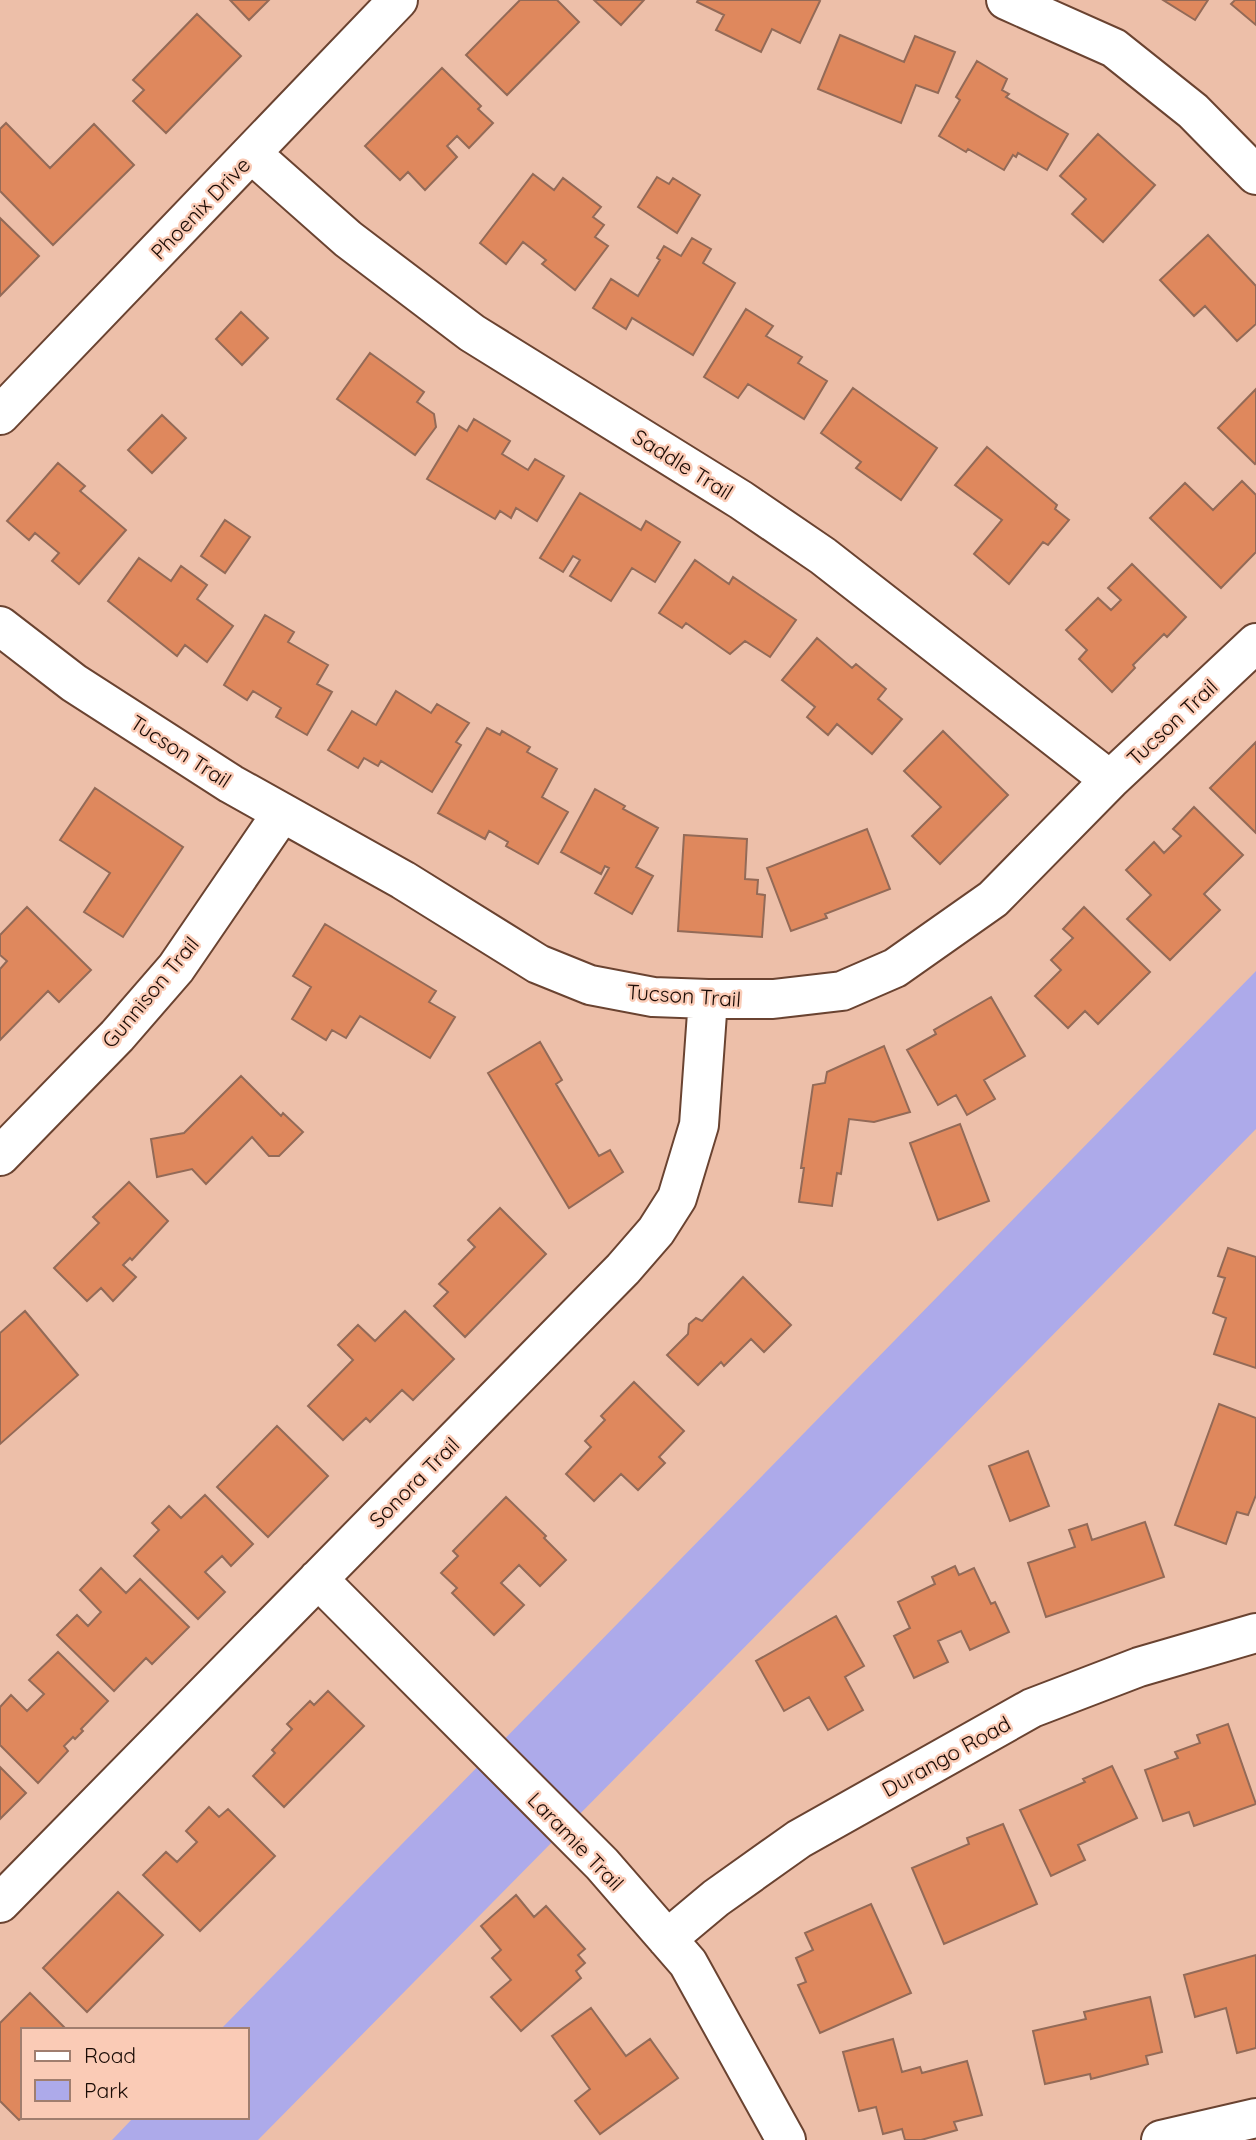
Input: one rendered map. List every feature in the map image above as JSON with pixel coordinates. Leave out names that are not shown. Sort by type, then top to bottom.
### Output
[{"type":"street","name":"Phoenix Drive","points":[[0,415],[398,0]]},
{"type":"street","points":[[1006,0],[1114,47],[1193,111],[1256,175]]},
{"type":"street","name":"Saddle Trail","points":[[252,153],[348,239],[472,333],[741,500],[823,555],[1110,780]]},
{"type":"street","name":"Tucson Trail","points":[[0,626],[74,683],[231,784],[403,880],[538,964],[590,985],[653,997],[708,999],[773,999],[842,991],[895,968],[993,899],[1110,780],[1256,643]]},
{"type":"street","name":"Gunnison Trail","points":[[0,1156],[117,1036],[176,968],[282,813]]},
{"type":"street","name":"Sonora Trail","points":[[0,1903],[623,1269],[656,1231],[677,1198],[699,1125],[708,999]]},
{"type":"street","name":"Laramie Trail","points":[[318,1579],[601,1864],[688,1963],[786,2140]]},
{"type":"street","name":"Durango Road","points":[[667,1939],[716,1898],[799,1839],[1032,1708],[1139,1667],[1256,1633]]},
{"type":"street","points":[[1169,2139],[1256,2118]]},
{"type":"green space","points":[[1256,971],[1256,1129],[258,2140],[112,2140],[132,2119],[248,2119],[248,2028],[222,2028]]},
{"type":"building","points":[[230,0],[269,0],[249,20]]},
{"type":"building","points":[[520,0],[557,0],[579,22],[507,95],[466,55]]},
{"type":"building","points":[[594,0],[644,0],[621,25]]},
{"type":"building","points":[[1163,0],[1208,0],[1195,20]]},
{"type":"building","points":[[1235,0],[1256,0],[1256,25],[1231,4]]},
{"type":"building","points":[[820,1],[800,43],[772,29],[761,52],[716,30],[724,15],[697,2]]},
{"type":"building","points":[[197,14],[241,56],[166,133],[133,101],[144,90],[133,80]]},
{"type":"building","points":[[840,35],[904,62],[915,36],[955,52],[938,93],[916,85],[901,123],[818,89]]},
{"type":"building","points":[[977,61],[1007,79],[1002,90],[1009,94],[1006,97],[1068,134],[1047,170],[1018,153],[1016,157],[1013,155],[1004,170],[939,136],[960,100],[956,97]]},
{"type":"building","points":[[442,68],[481,106],[478,109],[493,123],[469,148],[457,136],[447,146],[457,157],[425,190],[408,172],[400,180],[365,146]]},
{"type":"building","points":[[6,123],[50,168],[94,124],[134,165],[53,245],[0,191],[0,129]]},
{"type":"building","points":[[1098,134],[1155,185],[1103,242],[1072,214],[1086,199],[1060,176]]},
{"type":"building","points":[[533,174],[554,190],[563,178],[601,207],[593,217],[604,225],[595,237],[608,246],[575,290],[542,264],[546,260],[523,242],[506,264],[480,243]]},
{"type":"building","points":[[657,177],[669,184],[673,178],[700,195],[677,233],[638,207]]},
{"type":"building","points":[[0,218],[39,256],[0,296]]},
{"type":"building","points":[[1208,235],[1256,286],[1256,324],[1237,341],[1205,306],[1194,316],[1160,280]]},
{"type":"building","points":[[692,238],[711,249],[703,263],[735,283],[693,355],[632,318],[626,329],[593,308],[611,279],[638,296],[660,260],[657,258],[664,246],[681,256]]},
{"type":"building","points":[[746,309],[773,326],[766,336],[802,357],[798,363],[827,381],[804,419],[748,384],[738,398],[704,377]]},
{"type":"building","points":[[241,312],[268,338],[242,365],[216,339]]},
{"type":"building","points":[[370,353],[424,392],[417,402],[434,414],[436,427],[415,455],[337,399]]},
{"type":"building","points":[[853,388],[937,448],[901,500],[856,468],[861,462],[821,433]]},
{"type":"building","points":[[1256,389],[1256,463],[1255,464],[1218,428]]},
{"type":"building","points":[[162,415],[186,438],[152,473],[128,450]]},
{"type":"building","points":[[474,419],[510,441],[502,454],[528,470],[535,459],[564,476],[537,521],[516,508],[511,518],[500,511],[495,519],[427,479],[459,426],[467,431]]},
{"type":"building","points":[[987,447],[1057,505],[1055,509],[1069,520],[1048,545],[1043,542],[1009,584],[974,554],[1002,520],[955,485]]},
{"type":"building","points":[[58,463],[85,486],[80,491],[126,530],[79,584],[52,561],[59,553],[35,533],[29,540],[7,521]]},
{"type":"building","points":[[1242,481],[1256,495],[1256,552],[1221,588],[1150,518],[1185,483],[1213,510]]},
{"type":"building","points":[[580,493],[641,530],[646,521],[680,542],[655,582],[632,568],[611,601],[570,576],[580,560],[573,556],[563,572],[540,558]]},
{"type":"building","points":[[225,520],[250,537],[225,573],[201,556]]},
{"type":"building","points":[[139,558],[171,581],[181,566],[207,585],[197,599],[233,626],[207,662],[185,645],[177,656],[108,601]]},
{"type":"building","points":[[695,560],[729,584],[733,577],[796,620],[770,657],[745,641],[730,654],[686,623],[682,628],[659,613]]},
{"type":"building","points":[[1132,564],[1186,617],[1167,637],[1164,634],[1133,665],[1135,668],[1112,692],[1079,659],[1087,650],[1066,630],[1098,598],[1111,610],[1121,600],[1108,588]]},
{"type":"building","points":[[265,615],[294,632],[288,642],[328,665],[317,684],[332,692],[307,735],[276,717],[281,708],[253,691],[247,700],[224,685]]},
{"type":"building","points":[[817,638],[852,668],[856,664],[886,689],[878,699],[902,719],[872,754],[837,724],[828,735],[807,717],[815,707],[782,680]]},
{"type":"building","points":[[396,691],[431,713],[437,704],[469,723],[456,742],[461,745],[432,792],[381,761],[378,766],[364,758],[358,768],[328,750],[352,711],[376,725]]},
{"type":"building","points":[[487,728],[500,735],[502,731],[530,747],[527,752],[557,769],[542,797],[568,812],[538,864],[506,846],[508,842],[489,831],[485,839],[438,813]]},
{"type":"building","points":[[943,731],[1008,795],[940,864],[912,836],[941,807],[904,771]]},
{"type":"building","points":[[1256,742],[1256,833],[1210,788]]},
{"type":"building","points":[[95,788],[183,847],[123,937],[84,912],[110,873],[60,840]]},
{"type":"building","points":[[595,789],[625,806],[623,809],[658,828],[636,867],[653,876],[632,914],[595,893],[609,868],[605,866],[601,874],[561,852]]},
{"type":"building","points":[[1194,807],[1243,855],[1204,894],[1220,910],[1170,960],[1127,919],[1151,895],[1126,870],[1154,842],[1164,853],[1181,836],[1173,829]]},
{"type":"building","points":[[867,829],[890,889],[825,914],[827,918],[791,931],[767,868]]},
{"type":"building","points":[[684,835],[747,839],[745,879],[758,880],[757,894],[765,895],[762,937],[678,931]]},
{"type":"building","points":[[27,907],[91,970],[59,1002],[48,991],[0,1040],[0,969],[7,961],[0,955],[0,935]]},
{"type":"building","points":[[1084,907],[1150,972],[1098,1024],[1085,1011],[1068,1028],[1035,996],[1061,970],[1051,960],[1073,938],[1063,929]]},
{"type":"building","points":[[325,924],[436,991],[429,1002],[455,1017],[430,1058],[360,1016],[346,1038],[332,1030],[326,1040],[292,1019],[311,987],[293,976]]},
{"type":"building","points":[[991,997],[1025,1056],[984,1080],[995,1099],[967,1115],[956,1095],[938,1105],[907,1050],[936,1034],[934,1030]]},
{"type":"building","points":[[540,1042],[562,1080],[556,1084],[599,1156],[610,1150],[623,1172],[569,1208],[488,1073]]},
{"type":"building","points":[[884,1046],[910,1112],[874,1122],[849,1119],[841,1174],[837,1173],[832,1206],[799,1202],[813,1085],[825,1083],[827,1072]]},
{"type":"building","points":[[241,1076],[281,1116],[283,1113],[303,1132],[279,1156],[269,1156],[252,1137],[206,1184],[192,1169],[157,1177],[151,1139],[184,1133]]},
{"type":"building","points":[[960,1124],[989,1201],[938,1220],[910,1143]]},
{"type":"building","points":[[129,1182],[168,1221],[132,1260],[130,1258],[123,1265],[136,1277],[113,1301],[101,1288],[87,1301],[54,1268],[99,1223],[93,1217]]},
{"type":"building","points":[[500,1208],[546,1254],[465,1337],[434,1306],[448,1292],[439,1284],[475,1247],[468,1240]]},
{"type":"building","points":[[1228,1248],[1256,1257],[1256,1368],[1214,1354],[1226,1318],[1213,1313],[1225,1278],[1218,1276]]},
{"type":"building","points":[[743,1277],[791,1325],[764,1352],[751,1339],[724,1366],[721,1362],[698,1385],[667,1355],[688,1334],[689,1324],[696,1318],[702,1321]]},
{"type":"building","points":[[25,1311],[78,1375],[0,1444],[0,1333]]},
{"type":"building","points":[[405,1311],[454,1359],[413,1400],[402,1390],[370,1422],[366,1418],[343,1440],[308,1406],[353,1360],[338,1345],[358,1325],[375,1341]]},
{"type":"building","points":[[634,1382],[684,1431],[659,1457],[665,1463],[638,1490],[621,1474],[594,1501],[566,1474],[591,1447],[585,1441],[605,1420],[601,1416]]},
{"type":"building","points":[[1219,1404],[1256,1418],[1256,1495],[1248,1515],[1237,1512],[1226,1544],[1175,1525]]},
{"type":"building","points":[[277,1426],[328,1476],[268,1537],[217,1487]]},
{"type":"building","points":[[1028,1451],[1049,1506],[1010,1521],[989,1466]]},
{"type":"building","points":[[205,1495],[253,1544],[231,1566],[222,1556],[205,1572],[225,1592],[198,1619],[134,1556],[159,1530],[152,1523],[169,1506],[181,1518]]},
{"type":"building","points":[[506,1497],[566,1560],[540,1586],[519,1565],[501,1583],[524,1605],[494,1635],[452,1593],[457,1588],[441,1573],[458,1556],[453,1551]]},
{"type":"building","points":[[1145,1522],[1164,1577],[1046,1617],[1028,1563],[1075,1547],[1069,1530],[1087,1524],[1092,1540]]},
{"type":"building","points":[[955,1566],[959,1575],[974,1568],[991,1604],[995,1602],[1009,1632],[970,1650],[961,1631],[938,1641],[948,1662],[914,1678],[894,1636],[910,1628],[898,1602],[935,1584],[932,1577]]},
{"type":"building","points":[[101,1568],[126,1593],[140,1579],[189,1627],[152,1664],[146,1658],[114,1691],[57,1635],[77,1615],[88,1626],[101,1612],[80,1590]]},
{"type":"building","points":[[836,1616],[864,1666],[845,1677],[863,1710],[828,1730],[809,1697],[784,1711],[756,1661]]},
{"type":"building","points":[[58,1652],[108,1701],[81,1729],[83,1731],[64,1746],[68,1751],[38,1783],[0,1745],[0,1707],[11,1695],[27,1711],[44,1694],[29,1680]]},
{"type":"building","points":[[328,1691],[364,1726],[284,1807],[253,1776],[275,1753],[272,1750],[292,1729],[287,1724],[310,1701],[314,1705]]},
{"type":"building","points":[[1228,1724],[1256,1804],[1194,1826],[1189,1812],[1163,1821],[1145,1770],[1178,1758],[1175,1752],[1200,1743],[1197,1735]]},
{"type":"building","points":[[1112,1766],[1137,1818],[1078,1845],[1085,1860],[1051,1876],[1020,1810],[1085,1782],[1083,1779]]},
{"type":"building","points":[[0,1767],[26,1793],[0,1819]]},
{"type":"building","points":[[209,1807],[219,1817],[228,1809],[275,1856],[200,1931],[143,1875],[166,1852],[177,1862],[197,1842],[186,1831]]},
{"type":"building","points":[[1003,1824],[1037,1904],[944,1944],[912,1868],[969,1844],[967,1838]]},
{"type":"building","points":[[118,1892],[163,1935],[87,2012],[43,1968]]},
{"type":"building","points":[[516,1895],[534,1917],[546,1906],[585,1949],[578,1955],[585,1963],[576,1971],[581,1978],[521,2031],[491,1997],[511,1980],[492,1958],[501,1950],[481,1926]]},
{"type":"building","points":[[871,1904],[911,1993],[820,2033],[798,1985],[806,1982],[796,1958],[813,1950],[805,1933]]},
{"type":"building","points":[[1256,1955],[1256,2048],[1237,2053],[1226,2008],[1195,2017],[1184,1975]]},
{"type":"building","points":[[30,1993],[65,2028],[21,2028],[19,2120],[0,2101],[0,2023]]},
{"type":"building","points":[[1150,1997],[1162,2052],[1146,2056],[1148,2064],[1091,2079],[1090,2074],[1045,2084],[1033,2031],[1086,2019],[1084,2012]]},
{"type":"building","points":[[591,2008],[626,2056],[650,2039],[678,2078],[600,2134],[575,2101],[590,2089],[552,2036]]},
{"type":"building","points":[[893,2039],[902,2072],[920,2067],[922,2073],[967,2061],[982,2115],[954,2122],[957,2130],[921,2140],[905,2140],[902,2129],[883,2134],[876,2107],[859,2111],[843,2052]]}]
